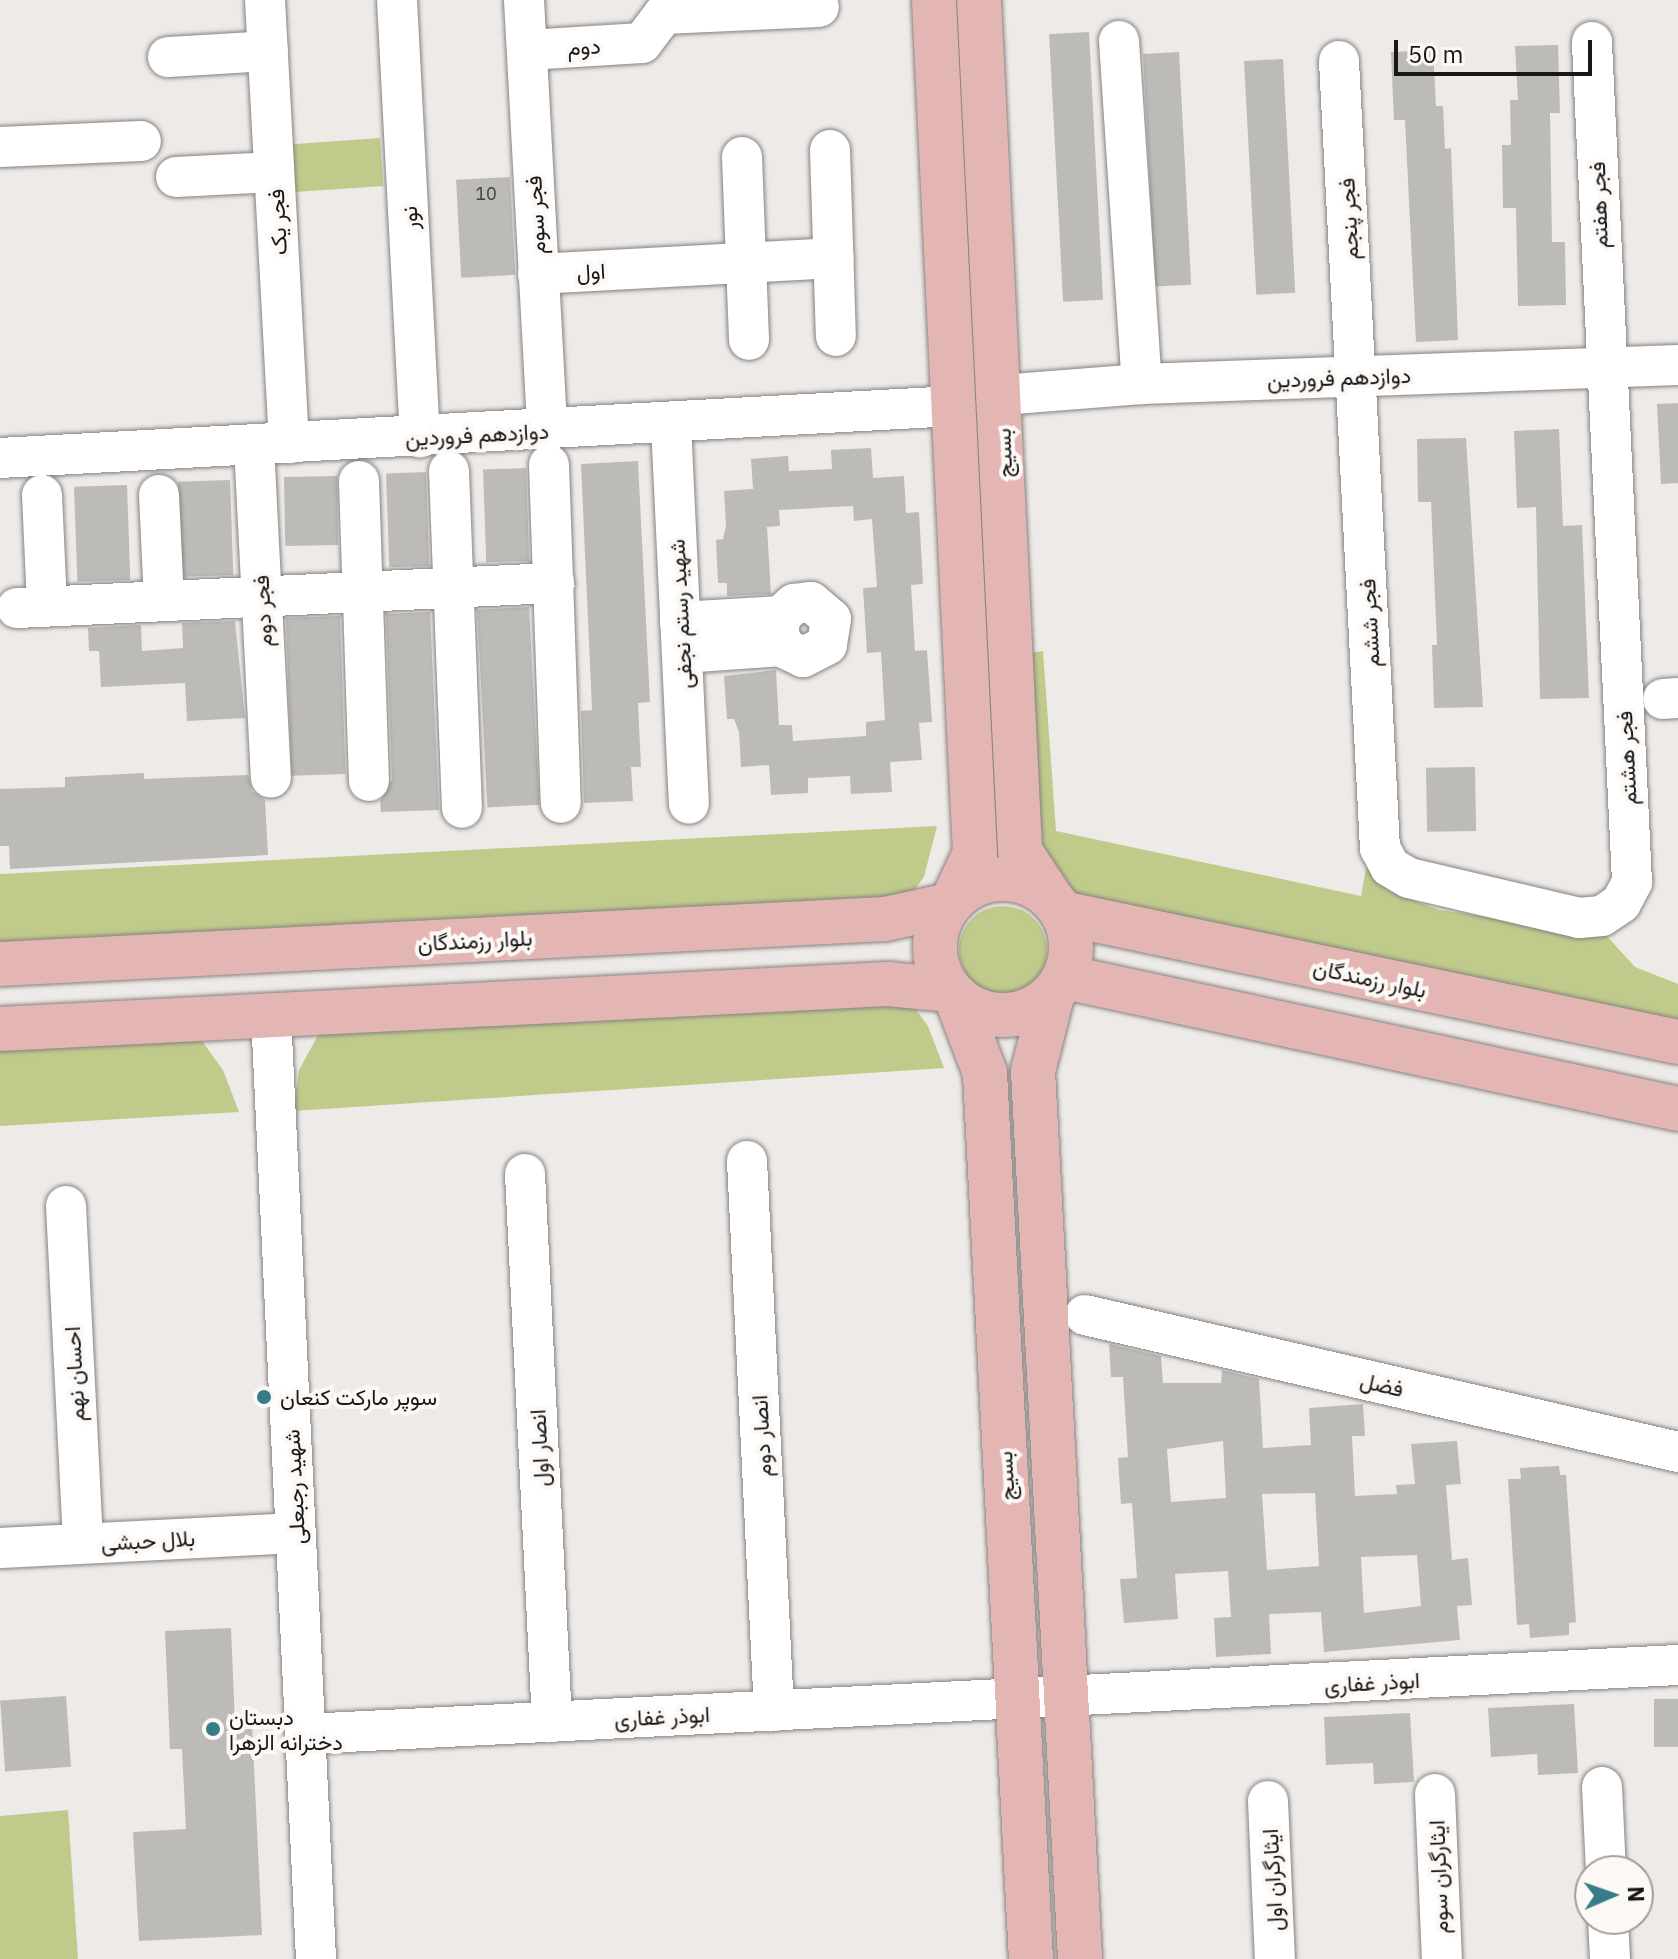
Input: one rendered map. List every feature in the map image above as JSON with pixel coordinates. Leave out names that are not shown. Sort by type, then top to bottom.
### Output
[{"type":"main road","points":[[934,0],[975,853],[951,902],[935,947],[952,993]]},
{"type":"main road","name":"بسیج","points":[[979,0],[1001,395],[1020,851],[1056,905]]},
{"type":"main road","points":[[951,902],[975,885],[1001,878],[1028,883],[1056,905],[1071,933],[1059,986],[1033,1071],[1080,1959]]},
{"type":"main road","name":"بلوار رزمندگان","points":[[0,964],[885,919],[951,902]]},
{"type":"main road","name":"بلوار رزمندگان","points":[[1056,905],[1678,1042]]},
{"type":"main road","points":[[0,1029],[888,984],[952,993],[978,1012],[1004,1016],[1030,1011],[1059,986]]},
{"type":"main road","points":[[1059,986],[1678,1109]]},
{"type":"main road","name":"بسیج","points":[[952,993],[985,1073],[1031,1959]]},
{"type":"street","name":"فجر یک","points":[[265,0],[274,172],[271,444]]},
{"type":"street","name":"نور","points":[[397,0],[420,437]]},
{"type":"street","name":"فجر سوم","points":[[524,0],[548,447],[561,803]]},
{"type":"street","name":"دوم","points":[[527,50],[642,43],[664,14],[819,7]]},
{"type":"street","points":[[1119,41],[1142,384]]},
{"type":"street","name":"فجر هفتم","points":[[1592,42],[1605,367]]},
{"type":"street","points":[[168,57],[268,51]]},
{"type":"street","name":"فجر پنجم","points":[[1339,61],[1357,376]]},
{"type":"street","points":[[0,147],[141,141]]},
{"type":"street","points":[[830,150],[836,336]]},
{"type":"street","points":[[742,157],[749,340]]},
{"type":"street","points":[[176,177],[274,172]]},
{"type":"street","name":"اول","points":[[538,274],[834,258]]},
{"type":"street","name":"دوازدهم فروردین","points":[[1001,395],[1142,384],[1678,365]]},
{"type":"street","name":"فجر هشتم","points":[[1390,867],[1409,878],[1579,918],[1602,916],[1621,903],[1632,882],[1605,367]]},
{"type":"street","name":"فجر ششم","points":[[1357,376],[1380,848],[1390,867]]},
{"type":"street","name":"دوازدهم فروردین","points":[[0,458],[420,437],[548,447],[671,424],[953,406]]},
{"type":"street","name":"شهید رستم نجفی","points":[[671,424],[689,804]]},
{"type":"street","name":"فجر دوم","points":[[271,444],[262,596],[271,778]]},
{"type":"street","points":[[449,471],[462,808]]},
{"type":"street","points":[[359,481],[369,781]]},
{"type":"street","points":[[42,495],[32,607],[554,583]]},
{"type":"street","points":[[159,495],[164,601]]},
{"type":"street","points":[[681,637],[782,631]]},
{"type":"street","name":"شهید رجبعلی","points":[[271,1015],[316,1959]]},
{"type":"street","name":"انصار دوم","points":[[747,1161],[774,1711]]},
{"type":"street","name":"انصار اول","points":[[525,1174],[552,1722]]},
{"type":"street","name":"احسان نهم","points":[[66,1206],[83,1543]]},
{"type":"street","name":"فضل","points":[[1085,1315],[1678,1452]]},
{"type":"street","name":"بلال حبشی","points":[[0,1548],[296,1533]]},
{"type":"street","name":"ابوذر غفاری","points":[[306,1734],[1066,1699],[1678,1665]]},
{"type":"street","points":[[1602,1787],[1605,1855]]},
{"type":"street","name":"ایثارگران سوم","points":[[1435,1794],[1442,1959]]},
{"type":"street","name":"ایثارگران اول","points":[[1268,1801],[1275,1959]]},
{"type":"street","points":[[1609,1935],[1610,1959]]},
{"type":"green space","points":[[380,138],[383,186],[296,192],[292,144]]},
{"type":"green space","points":[[1043,651],[1056,831],[1361,896],[1366,868],[1390,892],[1439,910],[1604,933],[1635,967],[1678,984],[1678,1031],[1071,898],[1043,850],[1029,653]]},
{"type":"green space","points":[[937,826],[924,877],[896,916],[0,964],[0,874]]},
{"type":"green space","points":[[1003,906],[1028,913],[1040,925],[1047,950],[1040,975],[1028,987],[1003,994],[978,987],[966,975],[959,950],[966,925],[978,913]]},
{"type":"green space","points":[[899,986],[928,1026],[944,1068],[293,1111],[299,1070],[322,1028]]},
{"type":"green space","points":[[186,1019],[223,1070],[239,1112],[0,1126],[0,1029]]},
{"type":"green space","points":[[68,1810],[78,1959],[0,1959],[0,1816]]},
{"type":"building","points":[[1089,32],[1103,300],[1063,302],[1049,34]]},
{"type":"building","points":[[1558,45],[1560,113],[1550,113],[1552,242],[1565,242],[1566,305],[1518,306],[1516,208],[1503,208],[1502,145],[1511,145],[1510,100],[1518,100],[1515,46]]},
{"type":"building","points":[[1433,50],[1436,106],[1443,106],[1445,149],[1451,148],[1458,340],[1416,342],[1405,120],[1394,120],[1391,52]]},
{"type":"building","points":[[1179,52],[1191,285],[1155,287],[1143,54]]},
{"type":"building","points":[[1283,59],[1295,293],[1256,295],[1244,61]]},
{"type":"building","points":[[510,177],[515,275],[461,278],[456,180]]},
{"type":"building","points":[[1678,403],[1678,483],[1661,484],[1657,404]]},
{"type":"building","points":[[1559,429],[1563,526],[1582,525],[1589,698],[1540,699],[1536,507],[1517,508],[1514,431]]},
{"type":"building","points":[[1466,438],[1483,707],[1434,708],[1432,645],[1437,645],[1431,502],[1418,502],[1417,439]]},
{"type":"building","points":[[871,448],[873,478],[904,476],[906,513],[919,512],[923,584],[911,585],[915,651],[927,650],[932,722],[919,723],[922,760],[890,762],[892,792],[851,794],[850,776],[808,778],[808,793],[771,795],[769,765],[741,767],[739,732],[734,719],[727,719],[724,676],[776,670],[779,725],[792,725],[793,741],[866,736],[866,722],[885,720],[881,652],[867,653],[863,588],[877,587],[872,519],[854,521],[853,506],[779,510],[780,526],[767,527],[771,594],[727,596],[727,583],[718,583],[716,540],[723,539],[726,526],[724,491],[753,489],[751,459],[788,456],[789,471],[832,469],[831,450]]},
{"type":"building","points":[[638,461],[650,702],[638,703],[641,767],[631,767],[633,801],[584,803],[581,711],[592,710],[581,464]]},
{"type":"building","points":[[526,468],[529,561],[486,562],[483,470]]},
{"type":"building","points":[[426,472],[429,566],[389,567],[386,473]]},
{"type":"building","points":[[337,476],[338,545],[285,546],[284,477]]},
{"type":"building","points":[[230,480],[233,575],[181,577],[178,482]]},
{"type":"building","points":[[127,485],[130,580],[77,582],[74,487]]},
{"type":"building","points":[[529,607],[539,805],[487,807],[477,610]]},
{"type":"building","points":[[430,612],[439,810],[381,812],[380,801],[392,780],[386,614]]},
{"type":"building","points":[[340,616],[346,774],[292,776],[286,618]]},
{"type":"building","points":[[235,621],[245,718],[187,721],[185,683],[101,687],[99,651],[89,651],[88,628],[141,625],[142,651],[183,648],[182,623]]},
{"type":"building","points":[[1475,767],[1476,831],[1427,832],[1426,768]]},
{"type":"building","points":[[144,773],[144,779],[248,775],[252,791],[265,800],[268,855],[10,869],[9,846],[0,846],[0,789],[65,787],[65,777]]},
{"type":"building","points":[[1109,1344],[1161,1356],[1163,1383],[1221,1383],[1222,1370],[1259,1379],[1263,1448],[1311,1445],[1309,1408],[1363,1404],[1365,1436],[1352,1436],[1355,1496],[1397,1494],[1396,1485],[1415,1484],[1411,1444],[1457,1441],[1461,1484],[1446,1485],[1452,1560],[1468,1558],[1472,1605],[1457,1606],[1460,1640],[1324,1652],[1321,1612],[1269,1614],[1271,1654],[1216,1657],[1214,1618],[1231,1617],[1228,1571],[1175,1574],[1178,1619],[1124,1623],[1120,1579],[1137,1578],[1132,1503],[1121,1504],[1118,1458],[1128,1457],[1123,1377],[1111,1377]],"holes":[[[1223,1441],[1226,1498],[1171,1502],[1167,1449]],[[1315,1493],[1319,1566],[1267,1570],[1262,1494]],[[1417,1555],[1421,1606],[1364,1613],[1361,1557]]]},
{"type":"building","points":[[1559,1466],[1560,1475],[1566,1475],[1576,1622],[1569,1623],[1569,1635],[1530,1638],[1529,1624],[1517,1625],[1508,1479],[1521,1479],[1520,1468]]},
{"type":"building","points":[[231,1628],[235,1724],[252,1724],[262,1935],[139,1941],[133,1832],[186,1829],[182,1749],[170,1749],[165,1631]]},
{"type":"building","points":[[66,1696],[71,1767],[5,1771],[0,1701]]},
{"type":"building","points":[[1654,1699],[1678,1699],[1678,1747],[1654,1747]]},
{"type":"building","points":[[1574,1704],[1578,1773],[1538,1775],[1537,1754],[1491,1757],[1488,1708]]},
{"type":"building","points":[[1410,1713],[1414,1782],[1374,1784],[1373,1763],[1326,1765],[1324,1717]]},
{"type":"place","name":"سوپر مارکت کنعان","points":[[264,1397]]},
{"type":"place","name":"دبستان دخترانه الزهرا","points":[[213,1729]]}]
